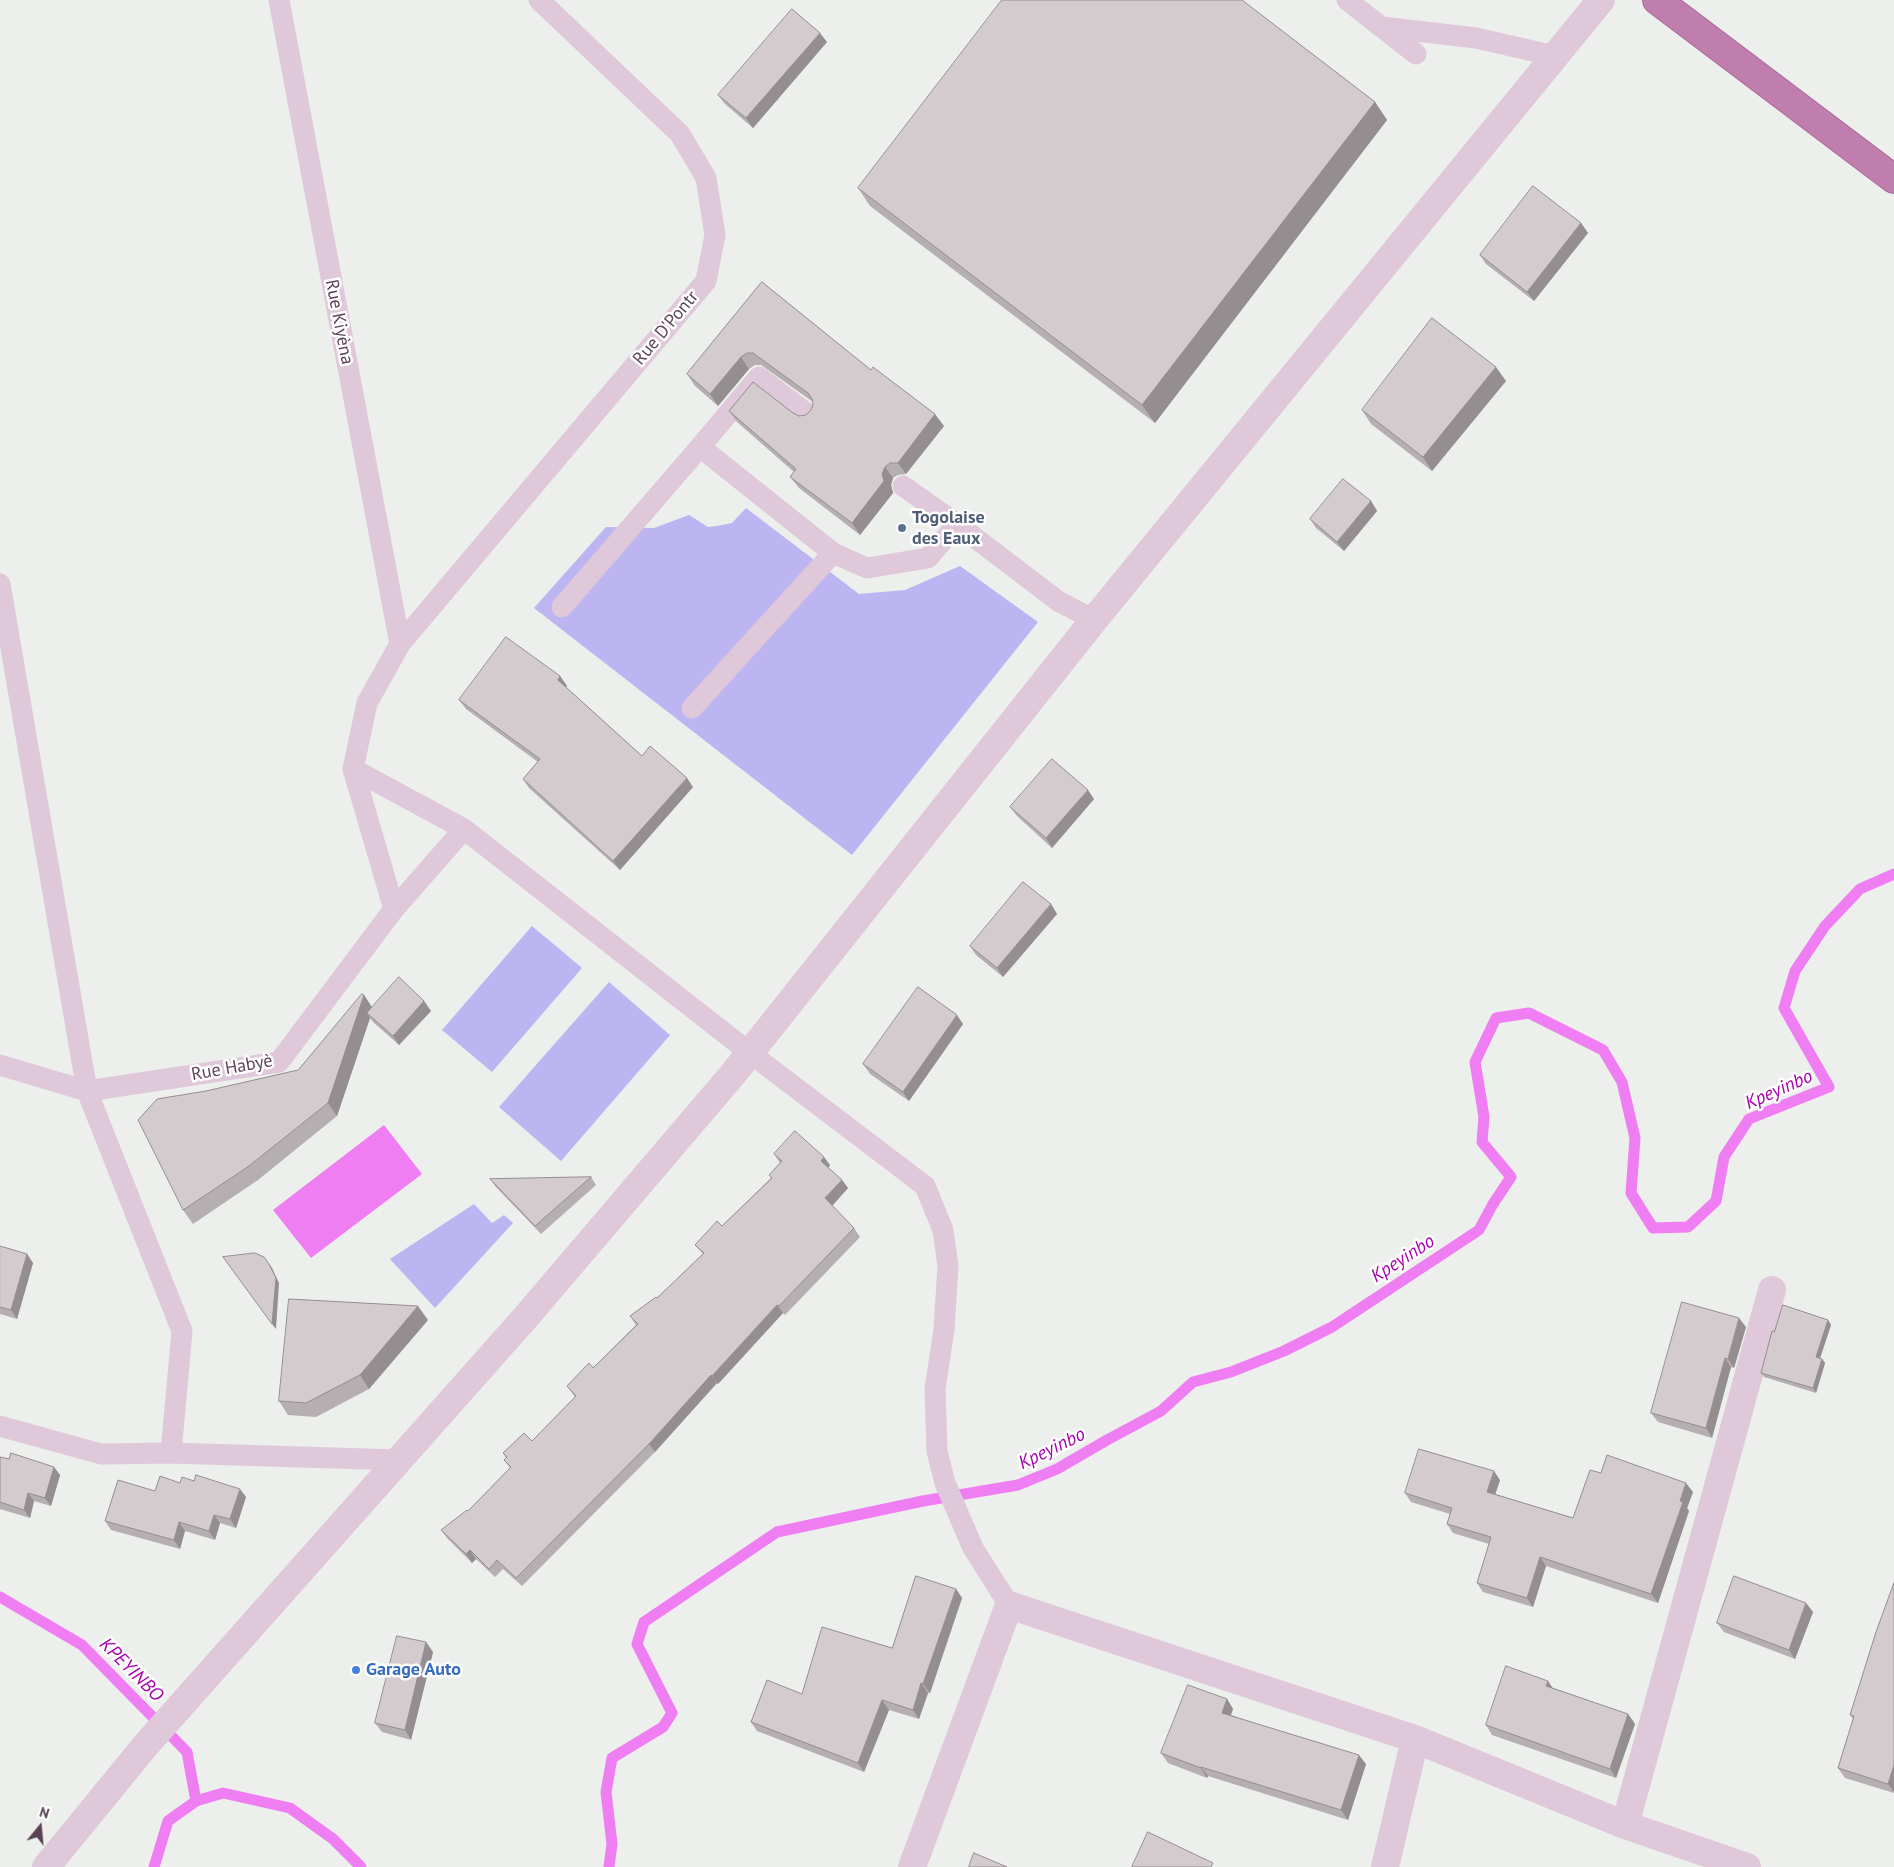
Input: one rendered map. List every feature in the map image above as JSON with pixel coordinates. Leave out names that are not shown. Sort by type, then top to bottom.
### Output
[{"type":"highway","points":[[1657,0],[1894,179]]},
{"type":"street","points":[[46,1867],[145,1746],[525,1318],[750,1053],[1094,620],[1601,0]]},
{"type":"street","points":[[1625,1826],[1772,1290]]},
{"type":"street","points":[[912,1867],[1009,1605],[1415,1739],[1625,1826],[1748,1867]]},
{"type":"street","points":[[1385,1867],[1415,1739]]},
{"type":"lane","name":"Rue Kiyèna","points":[[279,0],[400,644]]},
{"type":"lane","name":"Rue D'Pontr","points":[[353,769],[368,703],[400,644],[706,281],[715,235],[706,178],[702,171],[680,134],[539,0]]},
{"type":"lane","points":[[1347,0],[1416,54]]},
{"type":"lane","points":[[1382,28],[1476,38],[1555,56]]},
{"type":"lane","points":[[562,607],[759,377],[809,415]]},
{"type":"lane","points":[[700,447],[833,553],[867,568],[928,558],[958,524]]},
{"type":"lane","points":[[903,486],[958,524],[1058,601],[1094,620]]},
{"type":"lane","points":[[692,708],[833,553]]},
{"type":"lane","points":[[0,584],[87,1091],[182,1331],[171,1453]]},
{"type":"lane","points":[[353,769],[464,829],[750,1053],[925,1186],[943,1230],[948,1266],[944,1329],[936,1389],[935,1421],[937,1450],[945,1483],[974,1548],[1009,1605]]},
{"type":"lane","points":[[353,769],[394,909]]},
{"type":"lane","name":"Rue Habyè","points":[[87,1091],[279,1062],[394,909],[464,829]]},
{"type":"lane","points":[[0,1065],[87,1091]]},
{"type":"lane","points":[[0,1426],[101,1454],[171,1453],[400,1460]]},
{"type":"shaded area","points":[[746,508],[859,594],[905,590],[960,566],[1038,622],[852,855],[534,608],[606,527],[654,528],[689,515],[708,527],[717,526],[732,523]]},
{"type":"shaded area","points":[[532,926],[582,968],[492,1072],[442,1030]]},
{"type":"shaded area","points":[[609,982],[670,1035],[561,1161],[499,1107]]},
{"type":"shaded area","points":[[384,1125],[422,1174],[311,1258],[273,1210]]},
{"type":"shaded area","points":[[474,1204],[492,1223],[504,1215],[513,1223],[435,1308],[390,1259]]},
{"type":"building","points":[[1002,0],[1242,0],[1375,102],[1142,405],[858,188]]},
{"type":"building","points":[[792,9],[820,33],[746,118],[718,95]]},
{"type":"building","points":[[1533,186],[1581,223],[1527,292],[1480,255]]},
{"type":"building","points":[[762,282],[871,370],[873,367],[935,414],[898,463],[890,463],[885,467],[882,474],[884,481],[852,523],[790,477],[796,469],[729,411],[753,382],[799,416],[806,415],[811,410],[813,404],[808,393],[753,353],[747,353],[741,357],[710,394],[687,374]]},
{"type":"building","points":[[1432,318],[1496,367],[1423,457],[1362,410]]},
{"type":"building","points":[[1343,479],[1371,501],[1337,542],[1310,519]]},
{"type":"building","points":[[506,637],[560,676],[558,680],[642,756],[650,746],[687,778],[613,861],[523,779],[540,759],[459,700]]},
{"type":"building","points":[[1052,759],[1088,790],[1046,838],[1010,807]]},
{"type":"building","points":[[1023,882],[1051,904],[997,968],[970,946]]},
{"type":"building","points":[[399,977],[424,1001],[393,1036],[367,1013]]},
{"type":"building","points":[[918,987],[957,1015],[903,1092],[863,1064]]},
{"type":"building","points":[[362,994],[364,995],[328,1103],[249,1166],[183,1210],[138,1120],[157,1099],[206,1091],[298,1070]]},
{"type":"building","points":[[795,1131],[824,1157],[821,1161],[842,1180],[825,1198],[854,1228],[779,1306],[777,1305],[649,1444],[516,1578],[497,1560],[489,1569],[470,1550],[466,1554],[441,1530],[468,1511],[511,1467],[504,1460],[507,1457],[503,1453],[524,1433],[532,1441],[576,1396],[567,1386],[589,1363],[593,1368],[638,1324],[630,1316],[657,1298],[704,1253],[695,1245],[717,1221],[722,1226],[772,1178],[769,1175],[782,1161],[774,1154]]},
{"type":"building","points":[[591,1177],[535,1226],[490,1179]]},
{"type":"building","points":[[0,1246],[27,1254],[11,1310],[0,1307]]},
{"type":"building","points":[[255,1253],[264,1257],[276,1278],[272,1324],[223,1257]]},
{"type":"building","points":[[289,1299],[418,1306],[360,1375],[306,1403],[279,1401]]},
{"type":"building","points":[[1682,1302],[1739,1318],[1728,1359],[1725,1358],[1706,1428],[1651,1413]]},
{"type":"building","points":[[1783,1305],[1828,1320],[1816,1357],[1822,1359],[1813,1388],[1761,1373],[1772,1331],[1774,1332]]},
{"type":"building","points":[[1419,1449],[1494,1471],[1487,1492],[1573,1518],[1590,1470],[1601,1473],[1607,1455],[1686,1483],[1680,1501],[1683,1502],[1651,1594],[1540,1557],[1527,1598],[1477,1583],[1491,1537],[1447,1524],[1452,1508],[1405,1493]]},
{"type":"building","points":[[11,1453],[54,1467],[45,1498],[28,1493],[24,1510],[0,1502],[0,1457],[9,1459]]},
{"type":"building","points":[[196,1475],[240,1489],[230,1519],[214,1515],[209,1531],[179,1522],[174,1540],[105,1521],[118,1480],[155,1491],[160,1476],[180,1483],[182,1477],[194,1481]]},
{"type":"building","points":[[916,1576],[956,1589],[923,1684],[921,1683],[913,1710],[882,1700],[858,1763],[751,1722],[767,1680],[802,1694],[822,1627],[892,1648]]},
{"type":"building","points":[[1734,1576],[1806,1603],[1789,1650],[1717,1623]]},
{"type":"building","points":[[1894,1583],[1894,1765],[1888,1784],[1838,1768],[1854,1716],[1850,1715],[1876,1632]]},
{"type":"building","points":[[397,1636],[426,1642],[405,1730],[375,1723]]},
{"type":"building","points":[[1506,1666],[1548,1681],[1546,1686],[1628,1714],[1610,1769],[1486,1725]]},
{"type":"building","points":[[1188,1685],[1227,1699],[1222,1713],[1359,1755],[1341,1810],[1201,1768],[1161,1753]]},
{"type":"building","points":[[1148,1832],[1213,1863],[1211,1867],[1132,1867]]},
{"type":"building","points":[[974,1853],[1007,1867],[969,1867]]},
{"type":"waterway","name":"Kpeyinbo","points":[[609,1867],[612,1844],[606,1792],[612,1758],[663,1727],[672,1713],[637,1644],[644,1622],[777,1532],[923,1501],[1018,1485],[1057,1469],[1161,1411],[1193,1382],[1231,1372],[1284,1351],[1332,1327],[1479,1230],[1511,1177],[1482,1142],[1484,1117],[1475,1062],[1496,1018],[1529,1013],[1603,1050],[1622,1082],[1635,1138],[1631,1193],[1653,1228],[1688,1227],[1716,1201],[1724,1157],[1749,1119],[1829,1087],[1784,1008],[1795,971],[1825,926],[1860,889],[1894,874]]},
{"type":"waterway","name":"KPEYINBO","points":[[0,1597],[82,1645],[187,1752],[196,1801]]},
{"type":"waterway","name":"Kpeyinbo","points":[[154,1867],[168,1821],[196,1801],[223,1793],[290,1808],[333,1839],[361,1867]]},
{"type":"place","name":"Togolaise des Eaux","points":[[902,528]]},
{"type":"place","name":"Garage Auto","points":[[356,1670]]}]
